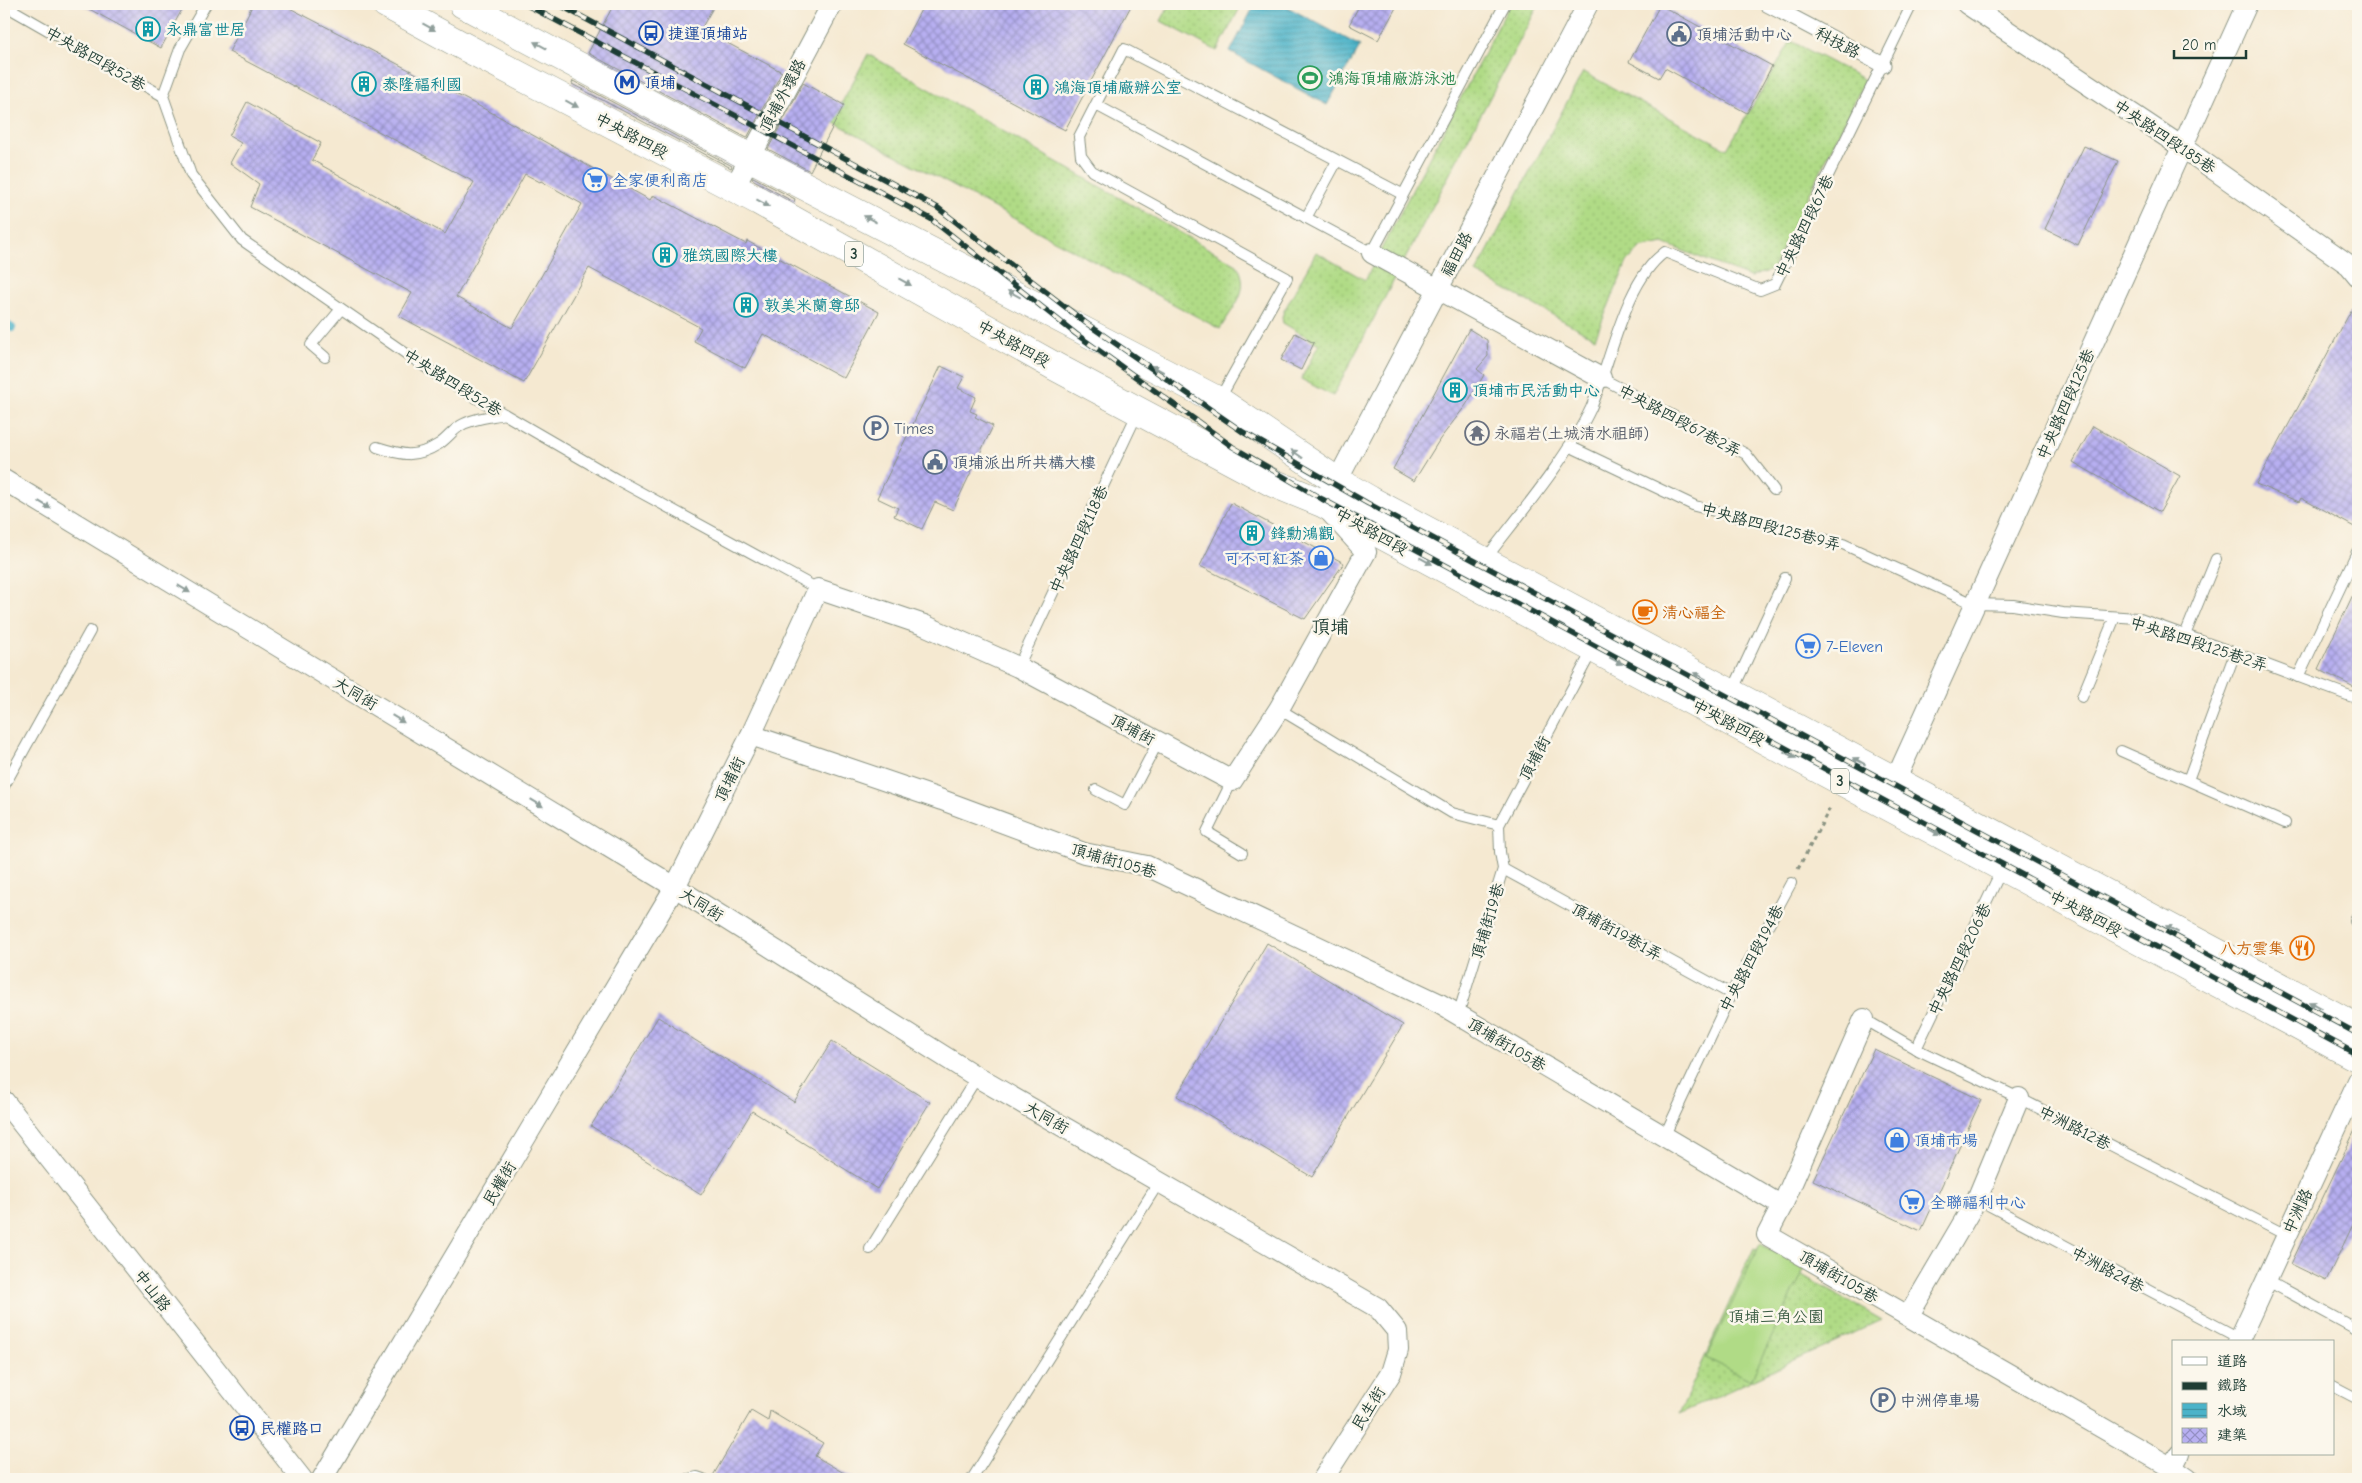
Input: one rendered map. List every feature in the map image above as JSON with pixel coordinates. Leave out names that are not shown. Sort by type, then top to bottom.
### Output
[{"type":"main road","name":"中央路四段","points":[[386,4],[734,188],[1273,484],[1330,492],[1484,562],[1599,638],[1732,692],[1895,780],[2008,857],[2358,1058]]},
{"type":"main road","name":"中央路四段","points":[[463,4],[749,157],[1219,401],[1330,492],[1599,638],[1843,783],[1884,805],[2008,857],[2358,1028]]},
{"type":"street","name":"頂埔外環路","points":[[734,188],[832,4]]},
{"type":"street","name":"福田路","points":[[1330,492],[1588,4]]},
{"type":"street","name":"科技路","points":[[1767,4],[1883,65]]},
{"type":"street","name":"中央路四段185巷","points":[[1968,4],[2182,147],[2349,265],[2358,276]]},
{"type":"street","name":"中央路四段125巷","points":[[1884,805],[2247,4]]},
{"type":"street","points":[[1372,254],[1439,288],[1601,378]]},
{"type":"street","name":"大同街","points":[[4,480],[675,887],[977,1077],[1378,1308],[1396,1331]]},
{"type":"street","points":[[1232,781],[1279,709],[1366,552],[1330,492]]},
{"type":"street","name":"頂埔街","points":[[675,887],[751,734],[818,589],[924,625],[1018,667],[1232,781]]},
{"type":"street","name":"頂埔街105巷","points":[[751,734],[942,800],[1084,853],[1147,866],[1440,1004],[1782,1206],[1767,1235],[2180,1467]]},
{"type":"street","name":"民權街","points":[[322,1479],[675,887]]},
{"type":"street","points":[[1782,1206],[1864,1019]]},
{"type":"street","name":"中洲路","points":[[2241,1340],[2286,1235],[2358,1080]]},
{"type":"street","points":[[1909,1315],[1977,1200],[2019,1098]]},
{"type":"street","name":"中山路","points":[[4,1101],[302,1479]]},
{"type":"street","name":"民生街","points":[[1323,1479],[1391,1373],[1398,1350],[1396,1331]]},
{"type":"lane","name":"中央路四段52巷","points":[[206,4],[180,50],[163,96],[191,175],[242,240],[437,375],[616,479],[818,589]]},
{"type":"lane","points":[[1096,105],[1372,254],[1402,194],[1505,4]]},
{"type":"lane","name":"中央路四段67巷","points":[[1484,562],[1569,446],[1590,408],[1634,291],[1652,261],[1665,252],[1760,290],[1775,284],[1912,4]]},
{"type":"lane","name":"中央路四段52巷","points":[[4,5],[163,96]]},
{"type":"lane","points":[[1219,401],[1286,278],[1092,171],[1081,156],[1079,137],[1124,49],[1402,194]]},
{"type":"lane","points":[[1306,218],[1337,161]]},
{"type":"lane","points":[[325,357],[311,345],[341,309]]},
{"type":"lane","name":"中央路四段67巷2弄","points":[[1601,378],[1746,454],[1774,490]]},
{"type":"lane","name":"中央路四段118巷","points":[[1018,667],[1138,411]]},
{"type":"lane","points":[[377,447],[405,456],[439,444],[460,426],[473,420],[504,414]]},
{"type":"lane","name":"中央路四段125巷9弄","points":[[1569,446],[1695,506],[1842,544],[1974,604]]},
{"type":"lane","points":[[2298,677],[2358,553]]},
{"type":"lane","points":[[2185,635],[2216,559]]},
{"type":"lane","points":[[1732,692],[1785,578]]},
{"type":"lane","name":"中央路四段125巷2弄","points":[[1974,604],[2013,605],[2063,613],[2137,618],[2358,699]]},
{"type":"lane","points":[[2082,697],[2115,617]]},
{"type":"lane","points":[[4,786],[90,630]]},
{"type":"lane","name":"頂埔街","points":[[1498,825],[1599,638]]},
{"type":"lane","points":[[2188,780],[2235,653]]},
{"type":"lane","points":[[1279,709],[1452,813],[1498,825]]},
{"type":"lane","points":[[1096,790],[1126,805],[1158,742]]},
{"type":"lane","points":[[2121,751],[2285,823]]},
{"type":"lane","points":[[1232,781],[1207,832],[1242,853]]},
{"type":"lane","name":"頂埔街19巷","points":[[1458,1015],[1503,869],[1498,825]]},
{"type":"lane","name":"中央路四段206巷","points":[[1916,1049],[2008,857]]},
{"type":"lane","name":"頂埔街19巷1弄","points":[[1503,869],[1731,994]]},
{"type":"lane","name":"中央路四段194巷","points":[[1664,1137],[1731,994],[1791,883]]},
{"type":"lane","points":[[2358,914],[2355,920],[2358,922]]},
{"type":"lane","name":"中洲路12巷","points":[[1864,1019],[1916,1049],[2019,1098],[2286,1235]]},
{"type":"lane","points":[[870,1249],[977,1077]]},
{"type":"lane","points":[[972,1479],[1159,1182]]},
{"type":"lane","name":"中洲路24巷","points":[[1977,1200],[2239,1340]]},
{"type":"lane","points":[[2266,1280],[2358,1330]]},
{"type":"lane","points":[[2334,1387],[2358,1399]]},
{"type":"lane","points":[[688,1479],[697,1476],[703,1479]]},
{"type":"path","points":[[1791,883],[1843,783]]},
{"type":"green space","points":[[1170,4],[1242,4],[1217,51],[1161,21]]},
{"type":"green space","points":[[1510,4],[1539,4],[1333,396],[1301,379],[1319,344],[1283,323],[1284,311],[1316,252],[1365,280]]},
{"type":"green space","points":[[1791,41],[1865,80],[1772,270],[1750,277],[1663,243],[1640,248],[1627,262],[1595,338],[1476,273],[1583,72],[1727,149]]},
{"type":"green space","points":[[868,54],[1237,265],[1241,274],[1242,290],[1235,306],[1220,329],[832,121]]},
{"type":"green space","points":[[1760,1244],[1806,1266],[1751,1380],[1706,1358]]},
{"type":"green space","name":"頂埔三角公園","points":[[1754,1248],[1882,1320],[1679,1414]]},
{"type":"water","name":"鴻海頂埔廠游泳池","points":[[1255,4],[1282,4],[1360,46],[1327,105],[1230,52]]},
{"type":"building","name":"永鼎富世居","points":[[80,4],[185,4],[161,48]]},
{"type":"building","points":[[253,4],[282,4],[500,117],[650,200],[653,195],[746,244],[747,241],[879,312],[844,378],[763,334],[745,368],[694,341],[701,328],[589,268],[524,383],[399,316],[412,293],[250,207],[259,184],[230,163],[241,143],[229,136],[247,102],[321,143],[312,160],[445,234],[474,182],[229,52]],"holes":[[[525,174],[582,204],[512,328],[456,297]]]},
{"type":"building","points":[[614,4],[715,4],[701,29],[782,72],[747,138],[588,53]]},
{"type":"building","name":"鴻海頂埔廠辦公室","points":[[924,4],[1132,4],[1065,130],[903,44]]},
{"type":"building","points":[[1360,4],[1398,4],[1378,40],[1349,25]]},
{"type":"building","name":"頂埔活動中心","points":[[1660,5],[1772,66],[1747,113],[1665,68],[1659,78],[1629,62]]},
{"type":"building","points":[[573,81],[732,166],[731,168],[572,84]]},
{"type":"building","points":[[803,83],[844,105],[810,171],[768,149]]},
{"type":"building","points":[[2084,146],[2118,161],[2078,245],[2045,229]]},
{"type":"building","points":[[753,177],[795,199],[794,202],[752,179]]},
{"type":"building","points":[[2358,298],[2358,529],[2301,498],[2299,502],[2256,484]]},
{"type":"building","name":"頂埔市民活動中心","points":[[1469,329],[1487,340],[1488,356],[1477,369],[1484,375],[1466,405],[1440,439],[1414,481],[1393,469]]},
{"type":"building","points":[[1295,333],[1314,343],[1301,370],[1281,360]]},
{"type":"building","name":"頂埔派出所共構大樓","points":[[941,366],[964,377],[958,388],[976,397],[970,411],[977,414],[975,417],[993,426],[953,510],[935,502],[922,529],[894,516],[898,508],[877,498]]},
{"type":"building","points":[[2093,426],[2180,476],[2160,512],[2073,462]]},
{"type":"building","name":"鋒勳鴻觀","points":[[1231,503],[1344,563],[1305,619],[1200,566]]},
{"type":"building","points":[[2358,584],[2358,689],[2318,669]]},
{"type":"building","points":[[1267,943],[1403,1025],[1312,1177],[1177,1096]]},
{"type":"building","points":[[658,1017],[794,1102],[832,1041],[930,1102],[877,1189],[752,1111],[701,1195],[591,1126]]},
{"type":"building","name":"頂埔市場","points":[[1874,1049],[1981,1100],[1921,1231],[1813,1180]]},
{"type":"building","points":[[2358,1124],[2358,1214],[2326,1281],[2291,1264]]},
{"type":"building","points":[[751,1411],[768,1421],[770,1411],[823,1443],[815,1456],[854,1479],[711,1479]]},
{"type":"waterway","points":[[4,323],[12,328]]},
{"type":"railway","points":[[525,4],[931,219],[1076,334],[1233,447],[1322,499],[2358,1055]]},
{"type":"railway","points":[[558,4],[938,208],[1086,323],[1243,432],[1367,503],[2358,1034]]},
{"type":"place","name":"永鼎富世居","points":[[148,29]]},
{"type":"place","name":"捷運頂埔站","points":[[651,33]]},
{"type":"place","name":"頂埔活動中心","points":[[1679,34]]},
{"type":"place","name":"鴻海頂埔廠游泳池","points":[[1310,78]]},
{"type":"place","name":"頂埔","points":[[627,82]]},
{"type":"place","name":"泰隆福利國","points":[[364,84]]},
{"type":"place","name":"鴻海頂埔廠辦公室","points":[[1036,87]]},
{"type":"place","name":"全家便利商店","points":[[595,180]]},
{"type":"place","name":"雅筑國際大樓","points":[[665,255]]},
{"type":"place","name":"敦美米蘭尊邸","points":[[746,305]]},
{"type":"place","name":"頂埔市民活動中心","points":[[1455,390]]},
{"type":"place","name":"Times","points":[[876,428]]},
{"type":"place","name":"永福岩(土城清水祖師)","points":[[1477,433]]},
{"type":"place","name":"頂埔派出所共構大樓","points":[[935,462]]},
{"type":"place","name":"鋒勳鴻觀","points":[[1252,533]]},
{"type":"place","name":"可不可紅茶","points":[[1321,558]]},
{"type":"place","name":"清心福全","points":[[1645,612]]},
{"type":"place","name":"7-Eleven","points":[[1808,646]]},
{"type":"place","name":"八方雲集","points":[[2302,948]]},
{"type":"place","name":"頂埔市場","points":[[1897,1140]]},
{"type":"place","name":"全聯福利中心","points":[[1912,1202]]},
{"type":"place","name":"中洲停車場","points":[[1883,1400]]},
{"type":"place","name":"民權路口","points":[[242,1428]]},
{"type":"district","name":"頂埔","points":[[1330,626]]}]
